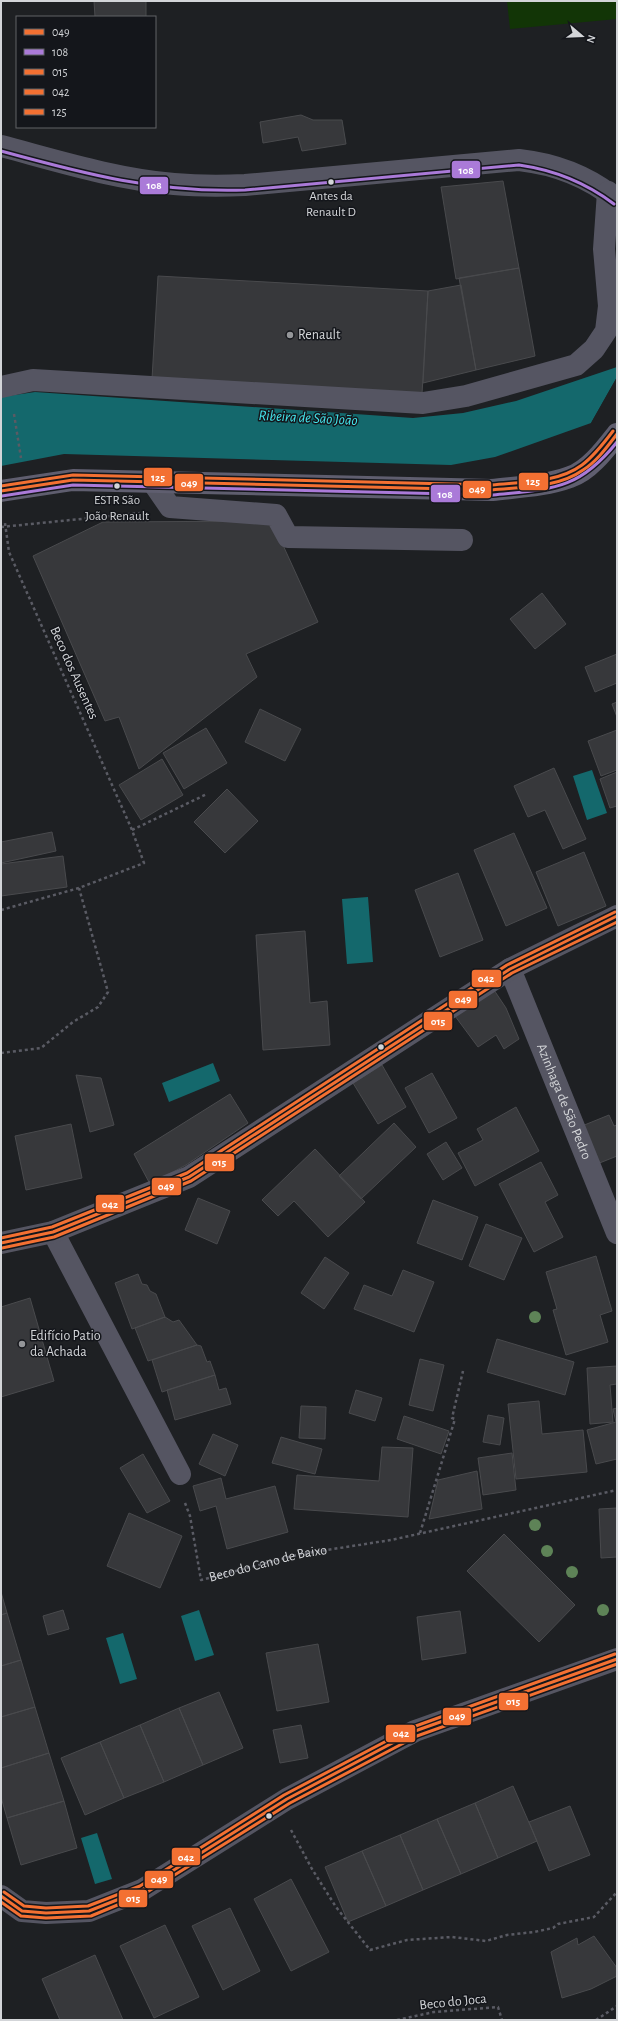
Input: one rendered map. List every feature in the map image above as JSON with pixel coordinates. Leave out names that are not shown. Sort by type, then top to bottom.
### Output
[{"type":"main road","points":[[1,491],[73,480],[492,490],[542,484],[572,477],[599,457],[617,434]]},
{"type":"street","points":[[1,146],[71,165],[131,178],[175,184],[211,186],[245,185],[519,160],[556,166],[572,172],[614,196],[604,249],[609,306],[606,331],[594,349],[576,365],[466,396],[423,404],[33,380],[1,387]]},
{"type":"street","points":[[152,481],[170,507],[276,515],[288,537],[462,540]]},
{"type":"street","points":[[1,1243],[53,1232],[189,1177],[510,969],[617,916]]},
{"type":"street","name":"Azinhaga de São Pedro","points":[[510,969],[617,1233]]},
{"type":"street","points":[[53,1232],[180,1474]]},
{"type":"street","points":[[1,1896],[11,1912],[46,1913],[89,1910],[142,1890],[287,1799],[415,1731],[617,1658]]},
{"type":"path","points":[[13,410],[22,461]]},
{"type":"path","points":[[1,528],[135,514],[170,507]]},
{"type":"path","name":"Beco dos Ausentes","points":[[1,910],[79,888],[144,863],[132,830],[9,552],[4,523]]},
{"type":"path","points":[[132,830],[207,794]]},
{"type":"path","points":[[1,1053],[41,1048],[73,1022],[98,1007],[108,992],[79,888]]},
{"type":"path","points":[[419,1533],[455,1419],[452,1418],[463,1371]]},
{"type":"path","name":"Beco do Cano de Baixo","points":[[180,1474],[177,1483],[190,1516],[201,1580],[301,1554],[391,1540],[617,1490]]},
{"type":"path","points":[[288,1825],[312,1869],[336,1907],[370,1950],[407,1940],[452,1937],[486,1941],[507,1935],[553,1928],[558,1924],[594,1917],[617,1892]]},
{"type":"path","points":[[596,2020],[617,2006]]},
{"type":"path","name":"Beco do Joca","points":[[397,2020],[434,2012],[498,2007],[502,2020]]},
{"type":"green space","points":[[507,1],[617,1],[617,19],[510,29]]},
{"type":"water","name":"Ribeira de São João","points":[[617,367],[617,377],[591,423],[495,457],[451,465],[64,454],[1,466],[1,397],[35,392],[413,418],[463,413],[516,401]]},
{"type":"water","points":[[592,770],[607,813],[587,820],[573,776]]},
{"type":"water","points":[[368,897],[373,962],[347,964],[342,899]]},
{"type":"water","points":[[213,1063],[220,1081],[169,1102],[162,1083]]},
{"type":"water","points":[[199,1610],[214,1655],[195,1661],[181,1616]]},
{"type":"water","points":[[123,1633],[137,1679],[120,1684],[106,1638]]},
{"type":"water","points":[[97,1833],[112,1879],[95,1884],[81,1838]]},
{"type":"pier","points":[[617,377],[617,382],[610,395],[594,422],[591,423]]},
{"type":"building","points":[[94,1],[146,1],[146,16],[95,16]]},
{"type":"building","points":[[301,115],[313,120],[342,120],[346,144],[302,151],[298,137],[263,143],[260,122]]},
{"type":"building","points":[[503,181],[519,268],[456,279],[441,187]]},
{"type":"building","points":[[519,268],[535,356],[476,370],[459,278]]},
{"type":"building","name":"Renault","points":[[158,276],[428,291],[422,394],[152,379]]},
{"type":"building","points":[[461,285],[476,370],[423,383],[428,291]]},
{"type":"building","points":[[272,521],[318,622],[246,654],[257,677],[139,769],[119,717],[105,721],[33,556],[103,522]]},
{"type":"building","points":[[542,593],[566,624],[535,649],[510,619]]},
{"type":"building","points":[[617,654],[617,683],[595,692],[585,667]]},
{"type":"building","points":[[617,702],[617,717],[612,704]]},
{"type":"building","points":[[260,709],[301,729],[285,761],[245,742]]},
{"type":"building","points":[[206,728],[227,763],[184,789],[163,753]]},
{"type":"building","points":[[617,730],[617,770],[601,776],[588,741]]},
{"type":"building","points":[[162,759],[183,795],[141,820],[119,785]]},
{"type":"building","points":[[554,768],[586,839],[563,849],[545,810],[528,817],[514,786]]},
{"type":"building","points":[[617,772],[617,806],[610,808],[600,779]]},
{"type":"building","points":[[227,789],[258,821],[225,853],[194,822]]},
{"type":"building","points":[[52,832],[56,851],[1,863],[1,842]]},
{"type":"building","points":[[514,833],[547,908],[506,926],[474,850]]},
{"type":"building","points":[[584,852],[606,906],[558,926],[536,872]]},
{"type":"building","points":[[63,856],[67,887],[1,896],[1,864]]},
{"type":"building","points":[[458,873],[483,940],[440,957],[415,890]]},
{"type":"building","points":[[305,931],[310,1003],[327,1001],[330,1045],[263,1050],[256,935]]},
{"type":"building","points":[[494,990],[506,1008],[519,1039],[504,1049],[496,1035],[478,1047],[455,1016]]},
{"type":"building","points":[[382,1065],[406,1107],[378,1124],[353,1083]]},
{"type":"building","points":[[432,1073],[457,1118],[429,1133],[405,1088]]},
{"type":"building","points":[[76,1075],[101,1078],[114,1125],[90,1132]]},
{"type":"building","points":[[230,1094],[248,1123],[186,1165],[150,1184],[134,1154]]},
{"type":"building","points":[[516,1107],[539,1151],[475,1186],[458,1153],[483,1140],[477,1129]]},
{"type":"building","points":[[609,1115],[614,1126],[617,1125],[617,1156],[592,1166],[577,1128]]},
{"type":"building","points":[[394,1123],[416,1147],[361,1199],[339,1176]]},
{"type":"building","points":[[71,1124],[82,1178],[26,1190],[15,1136]]},
{"type":"building","points":[[446,1142],[462,1168],[443,1180],[427,1154]]},
{"type":"building","points":[[315,1149],[365,1202],[328,1237],[294,1201],[278,1216],[262,1200]]},
{"type":"building","points":[[541,1162],[558,1195],[545,1202],[563,1237],[534,1252],[499,1184]]},
{"type":"building","points":[[198,1198],[230,1211],[217,1244],[185,1230]]},
{"type":"building","points":[[433,1200],[478,1217],[462,1260],[417,1243]]},
{"type":"building","points":[[486,1224],[522,1238],[504,1280],[469,1266]]},
{"type":"building","points":[[596,1256],[612,1311],[600,1315],[608,1342],[566,1355],[553,1310],[557,1309],[546,1272]]},
{"type":"building","points":[[325,1257],[349,1273],[324,1309],[301,1293]]},
{"type":"building","points":[[403,1270],[434,1282],[414,1332],[354,1309],[364,1285],[392,1296]]},
{"type":"building","points":[[138,1274],[142,1284],[147,1285],[150,1291],[156,1294],[165,1317],[132,1329],[115,1283]]},
{"type":"building","name":"Edifício Patio da Achada","points":[[30,1298],[54,1381],[1,1397],[1,1307]]},
{"type":"building","points":[[165,1317],[173,1322],[179,1320],[197,1345],[148,1361],[135,1328]]},
{"type":"building","points":[[497,1339],[574,1362],[565,1395],[487,1372]]},
{"type":"building","points":[[197,1345],[201,1346],[207,1362],[210,1361],[215,1375],[162,1392],[152,1360]]},
{"type":"building","points":[[420,1359],[444,1365],[433,1411],[409,1405]]},
{"type":"building","points":[[617,1366],[617,1384],[610,1385],[613,1422],[590,1424],[587,1368]]},
{"type":"building","points":[[215,1375],[219,1390],[226,1388],[231,1404],[175,1420],[167,1390]]},
{"type":"building","points":[[356,1390],[382,1398],[375,1421],[349,1413]]},
{"type":"building","points":[[539,1401],[542,1434],[583,1430],[587,1472],[516,1479],[508,1404]]},
{"type":"building","points":[[301,1406],[326,1407],[325,1439],[299,1438]]},
{"type":"building","points":[[617,1408],[617,1459],[596,1464],[587,1430],[616,1422],[613,1409]]},
{"type":"building","points":[[488,1415],[504,1418],[500,1445],[483,1442]]},
{"type":"building","points":[[404,1416],[449,1431],[441,1454],[397,1439]]},
{"type":"building","points":[[213,1434],[238,1445],[225,1476],[199,1464]]},
{"type":"building","points":[[281,1437],[322,1449],[315,1474],[272,1463]]},
{"type":"building","points":[[382,1447],[413,1448],[408,1517],[294,1509],[297,1475],[379,1481]]},
{"type":"building","points":[[512,1453],[516,1490],[483,1495],[478,1458]]},
{"type":"building","points":[[143,1454],[170,1501],[147,1513],[120,1468]]},
{"type":"building","points":[[477,1471],[482,1509],[429,1519],[438,1480]]},
{"type":"building","points":[[221,1478],[226,1499],[275,1486],[288,1532],[227,1549],[216,1506],[200,1511],[193,1486]]},
{"type":"building","points":[[617,1508],[617,1557],[601,1558],[599,1509]]},
{"type":"building","points":[[129,1513],[182,1536],[160,1588],[107,1566]]},
{"type":"building","points":[[504,1534],[575,1605],[539,1642],[467,1571]]},
{"type":"building","points":[[1,1592],[7,1613],[1,1615]]},
{"type":"building","points":[[63,1610],[69,1629],[48,1635],[43,1616]]},
{"type":"building","points":[[460,1611],[466,1653],[422,1660],[417,1617]]},
{"type":"building","points":[[7,1613],[21,1660],[1,1666],[1,1615]]},
{"type":"building","points":[[318,1644],[329,1702],[277,1711],[266,1653]]},
{"type":"building","points":[[21,1660],[35,1707],[1,1717],[1,1666]]},
{"type":"building","points":[[219,1692],[243,1748],[203,1765],[179,1708]]},
{"type":"building","points":[[35,1707],[49,1753],[1,1768],[1,1717]]},
{"type":"building","points":[[179,1708],[203,1765],[164,1782],[140,1725]]},
{"type":"building","points":[[140,1725],[164,1782],[124,1798],[100,1742]]},
{"type":"building","points":[[301,1725],[308,1758],[280,1763],[273,1730]]},
{"type":"building","points":[[100,1742],[124,1798],[85,1815],[61,1758]]},
{"type":"building","points":[[49,1753],[64,1801],[7,1818],[1,1797],[1,1768]]},
{"type":"building","points":[[513,1786],[537,1841],[498,1858],[475,1803]]},
{"type":"building","points":[[64,1801],[77,1848],[21,1865],[7,1818]]},
{"type":"building","points":[[475,1803],[498,1858],[461,1874],[437,1819]]},
{"type":"building","points":[[570,1806],[590,1855],[549,1871],[529,1822]]},
{"type":"building","points":[[437,1819],[461,1874],[423,1890],[400,1835]]},
{"type":"building","points":[[400,1835],[423,1890],[386,1906],[362,1851]]},
{"type":"building","points":[[362,1851],[386,1906],[348,1922],[325,1867]]},
{"type":"building","points":[[291,1879],[329,1952],[291,1971],[254,1899]]},
{"type":"building","points":[[230,1908],[260,1971],[223,1990],[192,1926]]},
{"type":"building","points":[[165,1925],[199,1997],[154,2018],[120,1946]]},
{"type":"building","points":[[594,1936],[617,1968],[617,1976],[591,1989],[562,1998],[551,1952],[577,1938],[578,1945]]},
{"type":"building","points":[[95,1955],[123,2020],[60,2020],[42,1979]]},
{"type":"transit line","name":"108","points":[[1,151],[62,167],[122,180],[151,185],[213,190],[245,190],[519,165],[545,170],[569,178],[592,189],[614,204]]},
{"type":"transit line","name":"125","points":[[1,486],[73,475],[492,485],[538,481],[562,475],[582,465],[591,458],[613,431]]},
{"type":"transit line","name":"049","points":[[1,491],[73,480],[492,490],[539,486],[562,480],[583,470],[602,454],[617,434]]},
{"type":"transit line","name":"108","points":[[2,496],[73,485],[493,495],[547,489],[562,485],[576,479],[589,470],[603,458],[617,442]]},
{"type":"transit line","name":"042","points":[[1,1238],[52,1227],[187,1173],[507,965],[615,912]]},
{"type":"transit line","name":"049","points":[[1,1243],[53,1232],[189,1177],[510,969],[617,916]]},
{"type":"transit line","name":"015","points":[[2,1248],[54,1237],[191,1181],[512,973],[617,922]]},
{"type":"transit line","name":"042","points":[[4,1892],[24,1906],[46,1908],[88,1906],[140,1886],[284,1795],[413,1727],[615,1654]]},
{"type":"transit line","name":"049","points":[[1,1896],[22,1911],[46,1913],[89,1911],[142,1890],[287,1799],[415,1731],[617,1659]]},
{"type":"transit line","name":"015","points":[[1,1902],[21,1916],[46,1918],[91,1916],[144,1894],[290,1803],[417,1736],[617,1664]]},
{"type":"place","name":"Antes da Renault D","points":[[331,182]]},
{"type":"place","name":"Renault","points":[[290,335]]},
{"type":"place","name":"ESTR São João Renault","points":[[117,486]]},
{"type":"place","name":"Edifício Patio da Achada","points":[[22,1344]]}]
